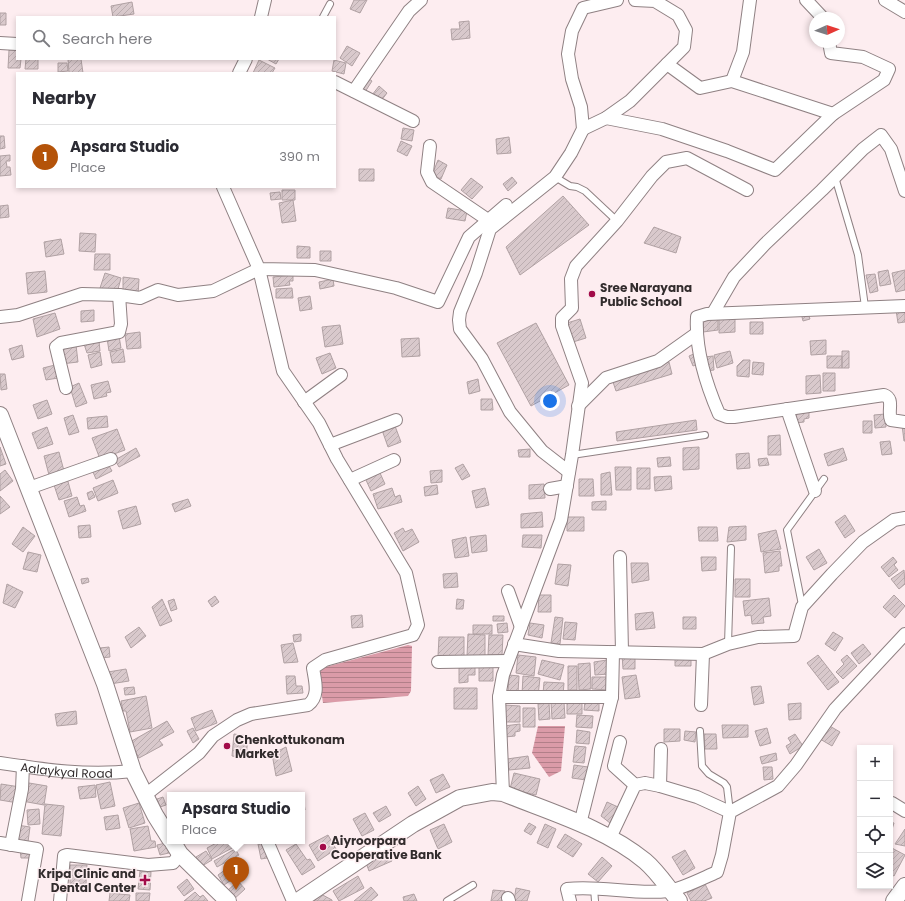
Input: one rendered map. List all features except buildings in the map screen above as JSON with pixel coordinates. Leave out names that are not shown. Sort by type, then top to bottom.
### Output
[{"type":"main road","points":[[2,424],[29,488],[105,684],[133,771],[144,796],[167,833]]},
{"type":"main road","points":[[299,900],[413,824],[460,798],[492,792],[502,792],[610,838],[646,862],[674,896]]},
{"type":"main road","points":[[174,844],[180,854],[228,901]]},
{"type":"main road","points":[[894,901],[905,886]]},
{"type":"street","points":[[261,16],[265,0]]},
{"type":"street","points":[[354,91],[409,11],[421,0]]},
{"type":"street","points":[[569,472],[542,451],[510,412],[482,359],[460,329],[459,320],[460,312],[476,273],[490,229],[555,177],[571,153],[583,129],[581,107],[572,79],[568,54],[572,31],[583,8],[617,0]]},
{"type":"street","points":[[583,129],[606,118],[630,101],[684,47],[686,30],[678,15],[655,1],[635,0]]},
{"type":"street","points":[[732,81],[743,52],[750,0]]},
{"type":"street","points":[[806,0],[817,12]]},
{"type":"street","points":[[885,0],[905,12]]},
{"type":"street","points":[[0,43],[16,44]]},
{"type":"street","points":[[606,118],[662,129],[727,151],[775,170],[833,114],[884,80],[889,69],[863,56],[831,53],[830,48]]},
{"type":"street","points":[[240,72],[246,60]]},
{"type":"street","points":[[667,64],[700,88],[732,81],[833,114]]},
{"type":"street","points":[[336,82],[413,121]]},
{"type":"street","points":[[712,313],[734,278],[765,244],[863,148],[881,135],[891,149],[905,191]]},
{"type":"street","points":[[430,146],[427,172],[432,182],[488,220]]},
{"type":"street","points":[[502,792],[499,697],[503,675],[561,520],[572,455],[582,383],[562,326],[562,318],[572,308],[571,280],[576,266],[617,221],[652,176],[666,162],[687,158],[747,190]]},
{"type":"street","points":[[144,796],[198,753],[213,736],[237,720],[251,714],[308,705],[313,701],[316,692],[313,668],[325,660],[413,635],[418,625],[406,573],[350,480],[319,424],[283,371],[259,269],[223,188]]},
{"type":"street","points":[[0,318],[18,314],[82,294],[119,295],[140,298],[158,290],[178,294],[214,291],[259,269],[321,271],[396,288],[438,302],[469,238],[506,205]]},
{"type":"street","points":[[66,388],[56,347],[61,343],[119,332],[121,324],[119,295]]},
{"type":"street","points":[[905,306],[712,313],[697,317],[696,334],[710,392],[719,414],[727,418],[884,395],[889,396],[891,400],[890,420],[905,422]]},
{"type":"street","points":[[578,406],[606,378],[658,361],[696,334]]},
{"type":"street","points":[[304,402],[341,375]]},
{"type":"street","points":[[787,409],[815,491]]},
{"type":"street","points":[[330,444],[396,420]]},
{"type":"street","points":[[29,488],[111,459]]},
{"type":"street","points":[[350,480],[394,460]]},
{"type":"street","points":[[550,489],[567,486]]},
{"type":"street","points":[[514,644],[559,651],[703,654],[728,644],[758,637],[794,636],[802,607],[864,542],[894,520],[905,518]]},
{"type":"street","points":[[580,824],[612,697],[617,652],[620,557]]},
{"type":"street","points":[[508,591],[521,627]]},
{"type":"street","points":[[730,812],[778,786],[796,765],[835,709],[905,634]]},
{"type":"street","points":[[701,705],[703,654]]},
{"type":"street","points":[[438,662],[508,661]]},
{"type":"street","points":[[499,697],[612,697]]},
{"type":"street","points":[[620,742],[614,766],[635,785]]},
{"type":"street","points":[[660,786],[661,750]]},
{"type":"street","name":"Aalaykyal Road","points":[[0,762],[73,773],[106,774],[133,771]]},
{"type":"street","points":[[23,766],[22,789],[6,844],[37,849],[28,901]]},
{"type":"street","points":[[635,785],[645,783],[660,786],[697,797],[730,812]]},
{"type":"street","points":[[610,838],[635,785]]},
{"type":"street","points":[[893,804],[905,811]]},
{"type":"street","points":[[570,901],[567,889],[594,888],[674,896],[717,872],[722,855],[730,812]]},
{"type":"street","points":[[269,844],[299,900]]},
{"type":"street","points":[[60,901],[64,856],[67,855],[148,864],[173,863],[180,854]]},
{"type":"lane","points":[[323,16],[330,4]]},
{"type":"lane","points":[[555,177],[570,186],[577,187],[585,191],[617,221]]},
{"type":"lane","points":[[835,177],[858,255],[865,307]]},
{"type":"lane","points":[[572,455],[705,434]]},
{"type":"lane","points":[[802,607],[787,530],[824,479]]},
{"type":"lane","points":[[728,644],[731,548]]},
{"type":"lane","points":[[700,731],[702,766],[709,774],[724,783],[727,787],[730,812]]},
{"type":"lane","points":[[447,901],[473,884]]},
{"type":"lane","points":[[594,888],[595,901]]},
{"type":"shaded area","points":[[408,645],[412,646],[411,691],[408,696],[323,703],[318,669]]},
{"type":"shaded area","points":[[538,726],[565,726],[561,771],[549,777],[532,753]]},
{"type":"place","name":"Sree Narayana Public School","points":[[592,294]]},
{"type":"place","name":"Chenkottukonam Market","points":[[227,746]]},
{"type":"place","name":"Aiyroorpara Cooperative Bank","points":[[323,847]]},
{"type":"place","name":"Kripa Clinic and Dental Center","points":[[145,880]]},
{"type":"place","name":"Apsara Studio","points":[[236,890]]}]
